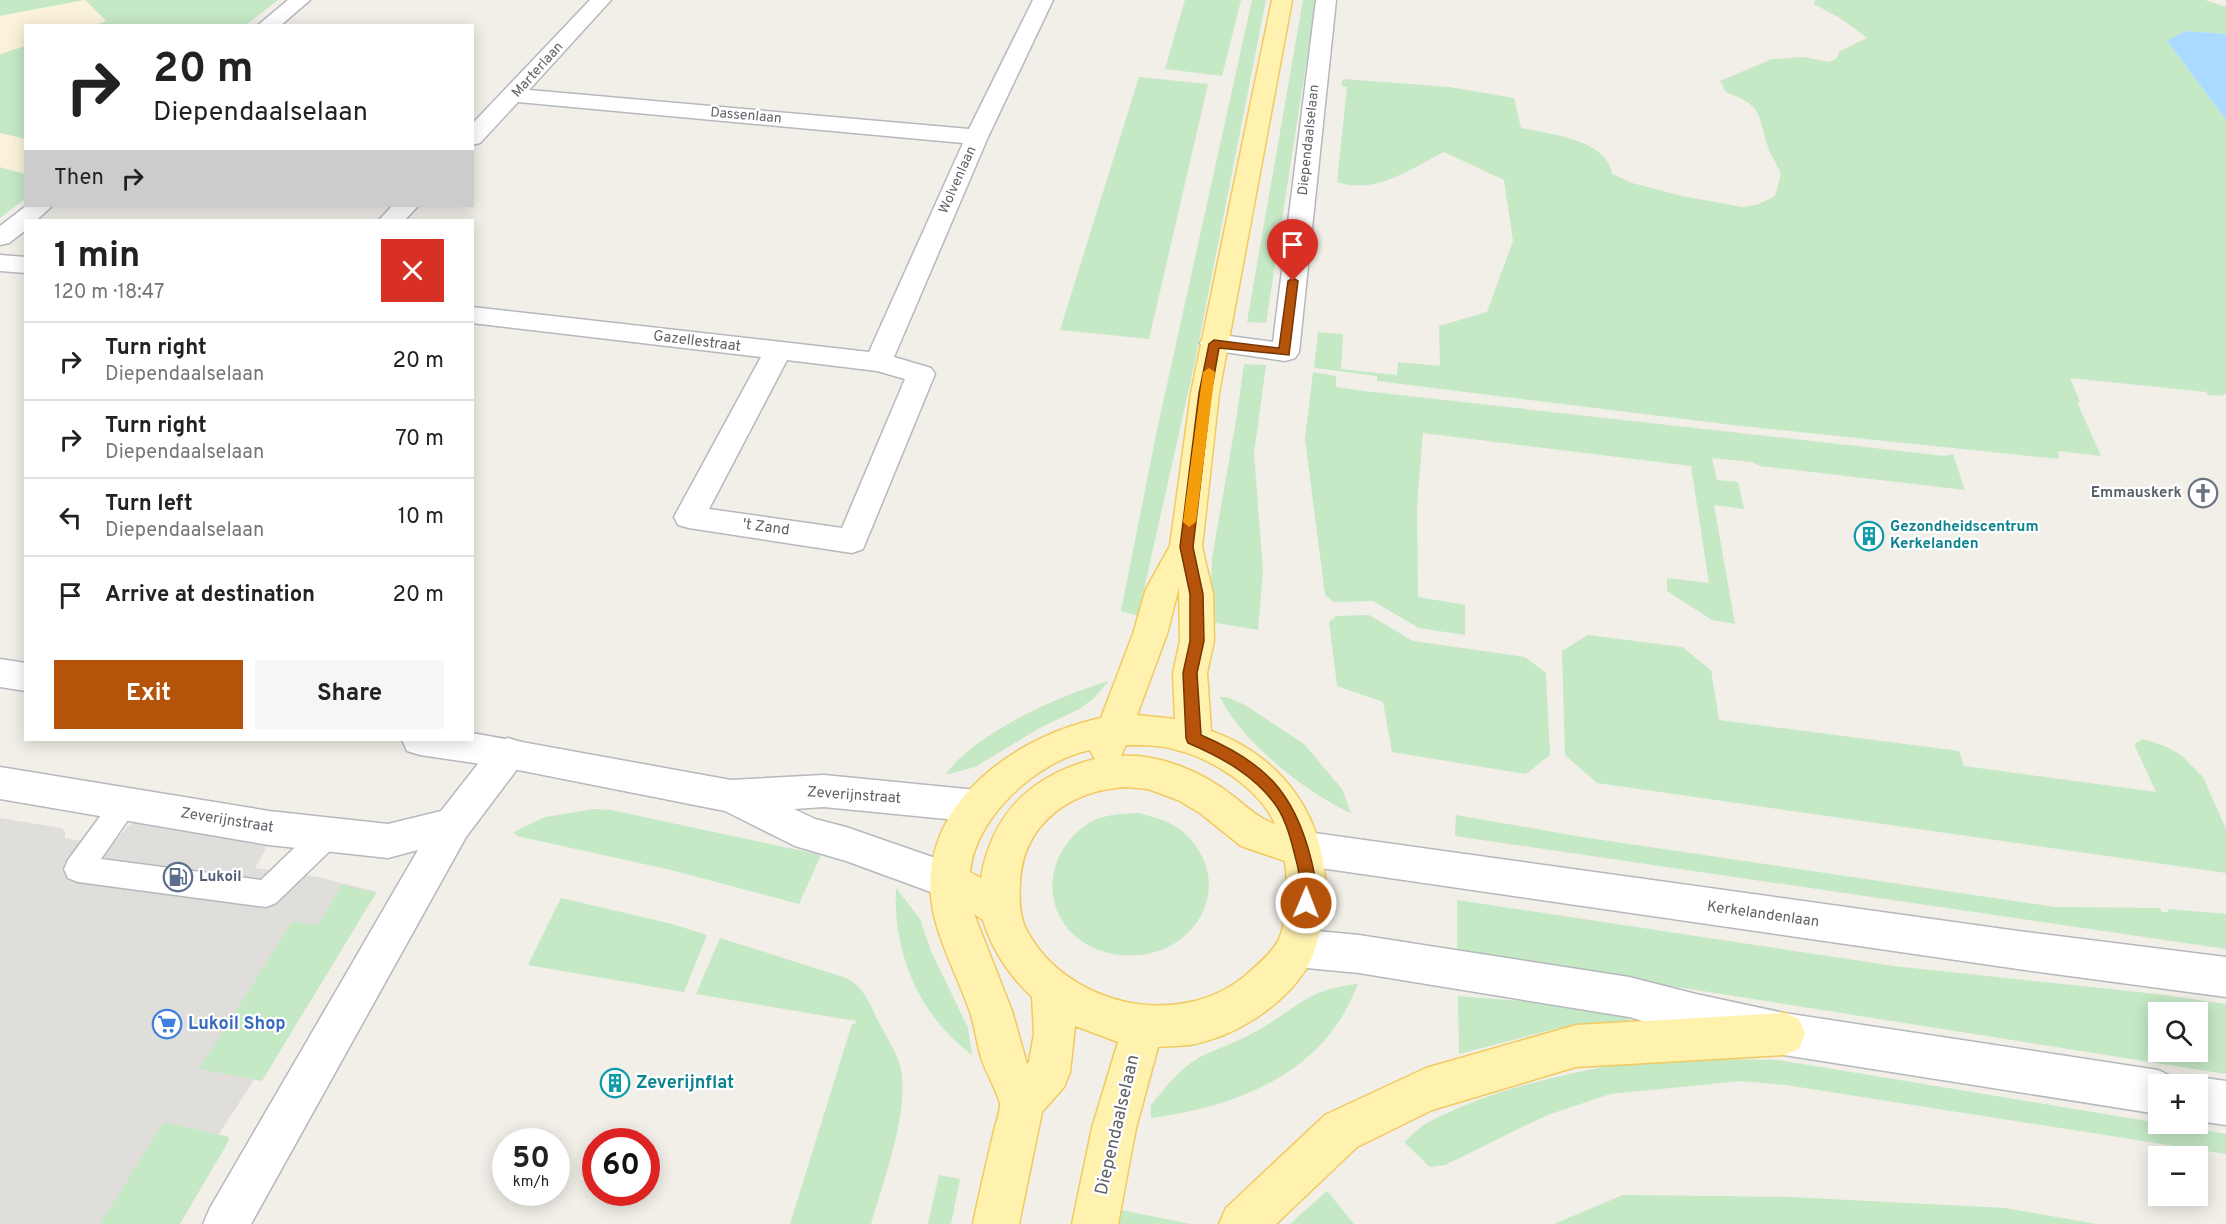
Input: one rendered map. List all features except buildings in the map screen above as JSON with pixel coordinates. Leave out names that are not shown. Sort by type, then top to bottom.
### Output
[{"type":"main road","points":[[1194,738],[1190,673],[1197,641],[1197,594],[1186,547],[1205,393],[1282,0]]},
{"type":"main road","points":[[1095,774],[1116,729],[1150,634],[1162,589],[1186,547]]},
{"type":"main road","points":[[1022,1101],[1003,1060],[991,1011],[954,919],[950,881],[953,854],[961,832],[977,806],[1000,782],[1029,760],[1082,736],[1116,729],[1166,730],[1194,738],[1222,751],[1267,784],[1284,804],[1300,848],[1307,873],[1307,901],[1296,948],[1273,978],[1247,1001],[1219,1016],[1170,1028],[1143,1027],[1087,1011],[1052,988],[1025,960],[1008,935],[1000,908],[999,880],[1004,853],[1017,828],[1031,810],[1056,790],[1072,781],[1118,770],[1145,772],[1170,778],[1214,802],[1261,837],[1300,848]]},
{"type":"main road","points":[[950,881],[1000,908]]},
{"type":"main road","points":[[996,1224],[1022,1101],[1049,1072],[1055,1034],[1052,988]]},
{"type":"main road","name":"Diependaalselaan","points":[[1095,1224],[1114,1128],[1143,1027]]},
{"type":"main road","points":[[1242,1224],[1341,1131],[1425,1090],[1576,1046],[1784,1034]]},
{"type":"street","points":[[270,24],[300,0]]},
{"type":"street","name":"Marterlaan","points":[[474,136],[515,95],[601,0]]},
{"type":"street","name":"Wolvenlaan","points":[[878,362],[977,137],[1043,0]]},
{"type":"street","name":"Diependaalselaan","points":[[1214,344],[1285,352],[1326,0]]},
{"type":"street","name":"Dassenlaan","points":[[515,95],[977,137]]},
{"type":"street","points":[[0,238],[39,207]]},
{"type":"street","points":[[392,219],[405,207]]},
{"type":"street","points":[[0,263],[24,265]]},
{"type":"street","name":"Gazellestraat","points":[[474,315],[878,362],[921,374]]},
{"type":"street","name":"'t Zand","points":[[778,351],[689,517],[852,541],[921,374]]},
{"type":"street","points":[[0,673],[24,677]]},
{"type":"street","name":"Zeverijnstraat","points":[[427,741],[508,753],[731,796],[824,791],[977,806]]},
{"type":"street","points":[[226,1224],[453,825],[508,753]]},
{"type":"street","name":"Zeverijnstraat","points":[[0,783],[269,828],[388,841],[453,825]]},
{"type":"street","name":"Zeverijnstraat","points":[[731,796],[807,834],[856,847],[950,881]]},
{"type":"street","name":"Kerkelandenlaan","points":[[1300,848],[1936,939],[2226,977]]},
{"type":"street","points":[[1296,948],[1369,956],[1629,997],[1696,1015],[1784,1034],[2148,1090]]},
{"type":"street","points":[[2208,1100],[2226,1103]]},
{"type":"lane","points":[[125,804],[78,869],[266,894],[327,835]]},
{"type":"shaded area","points":[[0,818],[61,828],[65,832],[65,838],[111,846],[128,826],[139,820],[265,841],[266,849],[255,868],[318,877],[377,892],[160,1224],[0,1224]]},
{"type":"green space","points":[[0,0],[85,0],[0,16]]},
{"type":"green space","points":[[85,0],[278,0],[247,24],[96,24],[106,21]]},
{"type":"green space","points":[[1185,0],[1241,0],[1222,76],[1165,69]]},
{"type":"green space","points":[[1252,0],[1266,0],[1194,366],[1138,616],[1121,611],[1157,430]]},
{"type":"green space","points":[[1303,0],[1316,0],[1266,323],[1247,322]]},
{"type":"green space","points":[[1816,0],[2205,0],[2226,7],[2226,34],[2186,31],[2167,41],[2226,120],[2226,394],[2223,394],[2224,396],[2208,395],[2206,392],[2070,378],[2080,402],[2077,402],[2101,456],[2058,451],[2059,459],[1733,425],[1377,381],[1377,376],[1314,368],[1318,332],[1343,334],[1341,369],[1397,375],[1398,362],[1440,366],[1439,326],[1487,312],[1513,241],[1504,180],[1444,152],[1379,183],[1352,185],[1337,182],[1347,87],[1341,86],[1343,79],[1449,87],[1514,98],[1521,128],[1561,136],[1589,146],[1600,153],[1608,163],[1612,174],[1632,183],[1682,196],[1742,207],[1757,205],[1775,196],[1781,174],[1768,148],[1756,111],[1746,101],[1726,92],[1720,81],[1772,59],[1804,57],[1829,62],[1836,59],[1840,51],[1867,38],[1840,18],[1814,4]]},
{"type":"green space","points":[[24,46],[24,139],[0,133],[0,54]]},
{"type":"green space","points":[[1139,77],[1208,84],[1149,339],[1060,330]]},
{"type":"green space","points":[[0,167],[24,173],[24,200],[0,218]]},
{"type":"green space","points":[[1244,364],[1266,365],[1254,453],[1263,571],[1258,630],[1210,622],[1212,558]]},
{"type":"green space","points":[[1313,372],[1336,376],[1336,387],[1364,391],[1945,456],[1953,454],[1965,490],[1760,466],[1752,462],[1712,458],[1717,480],[1738,482],[1744,509],[1714,505],[1735,624],[1712,620],[1667,591],[1667,578],[1709,583],[1691,466],[1423,433],[1417,505],[1418,597],[1465,605],[1465,635],[1419,628],[1373,601],[1334,602],[1325,595],[1305,439]]},
{"type":"green space","points":[[1369,615],[1413,641],[1525,657],[1546,673],[1550,755],[1526,774],[1392,752],[1383,702],[1337,686],[1329,622],[1336,616]]},
{"type":"green space","points":[[1588,635],[1682,647],[1711,670],[1719,720],[1959,751],[1964,766],[2156,792],[2134,744],[2143,739],[2165,746],[2181,755],[2203,777],[2226,829],[2226,873],[1597,783],[1565,755],[1562,651]]},
{"type":"green space","points":[[1109,681],[1093,699],[1079,709],[1038,729],[975,767],[945,775],[959,759],[997,730],[1043,706]]},
{"type":"green space","points":[[1220,697],[1227,697],[1245,705],[1304,744],[1342,789],[1351,813],[1315,793],[1277,764],[1243,731]]},
{"type":"green space","points":[[594,809],[611,810],[821,855],[799,904],[671,870],[517,836],[514,832],[545,817]]},
{"type":"green space","points":[[1138,813],[1168,822],[1184,833],[1201,854],[1208,875],[1208,897],[1200,917],[1187,934],[1169,947],[1146,954],[1113,954],[1083,942],[1066,926],[1058,912],[1054,898],[1055,870],[1059,856],[1067,843],[1089,823],[1107,816]]},
{"type":"green space","points":[[1456,815],[1582,837],[2055,907],[2160,908],[2162,912],[2168,912],[2168,909],[2226,914],[2226,949],[1455,836]]},
{"type":"green space","points":[[342,885],[376,893],[262,1081],[199,1069],[292,922],[318,925]]},
{"type":"green space","points":[[896,888],[920,919],[931,951],[968,1028],[972,1055],[937,1021],[913,981],[899,936]]},
{"type":"green space","points":[[561,898],[672,924],[707,935],[684,992],[528,965]]},
{"type":"green space","points":[[1457,900],[1894,966],[2157,994],[2226,1004],[2226,1074],[2150,1062],[2208,1062],[2208,1002],[2148,1002],[2148,1062],[1457,952]]},
{"type":"green space","points":[[720,938],[846,978],[862,991],[869,1002],[897,1057],[902,1079],[902,1099],[895,1143],[871,1224],[790,1224],[852,1024],[856,1021],[696,994]]},
{"type":"green space","points":[[1358,984],[1344,1013],[1328,1037],[1308,1057],[1285,1074],[1234,1099],[1178,1114],[1151,1118],[1151,1105],[1173,1079],[1200,1057],[1248,1036],[1314,995],[1326,990]]},
{"type":"green space","points":[[1458,996],[1559,1004],[1630,1017],[1627,1022],[1558,1028],[1459,1054]]},
{"type":"green space","points":[[1651,1058],[1778,1060],[2148,1121],[2148,1134],[2208,1134],[2208,1131],[2226,1134],[2226,1154],[2208,1151],[2208,1146],[2175,1146],[1786,1085],[1741,1081],[1610,1094],[1545,1116],[1445,1165],[1430,1167],[1404,1142],[1426,1124],[1455,1109],[1509,1090],[1566,1075]]},
{"type":"green space","points":[[164,1122],[229,1137],[180,1224],[100,1224]]},
{"type":"green space","points":[[939,1175],[960,1179],[951,1224],[928,1224]]},
{"type":"green space","points":[[1327,1191],[1354,1224],[1290,1224]]},
{"type":"green space","points":[[1623,1195],[1791,1197],[2005,1208],[2097,1224],[1554,1224]]},
{"type":"green space","points":[[1121,1210],[1191,1224],[1117,1224]]},
{"type":"sand","points":[[85,0],[106,21],[98,24],[24,24],[24,46],[0,54],[0,16]]},
{"type":"sand","points":[[0,133],[24,139],[24,174],[0,167]]},
{"type":"water","points":[[2185,31],[2226,34],[2226,120],[2167,41]]},
{"type":"slow traffic","points":[[1189,522],[1209,372]]},
{"type":"place","name":"Emmauskerk","points":[[2203,493]]},
{"type":"place","name":"Gezondheidscentrum Kerkelanden","points":[[1869,536]]},
{"type":"place","name":"Lukoil","points":[[178,877]]},
{"type":"place","name":"Lukoil Shop","points":[[167,1024]]},
{"type":"place","name":"Zeverijnflat","points":[[615,1083]]},
{"type":"route","points":[[1293,281],[1285,352],[1214,344],[1205,393],[1186,547],[1197,594],[1197,641],[1190,673],[1194,738],[1222,751],[1246,767],[1267,784],[1284,804],[1307,873],[1306,903]]}]
